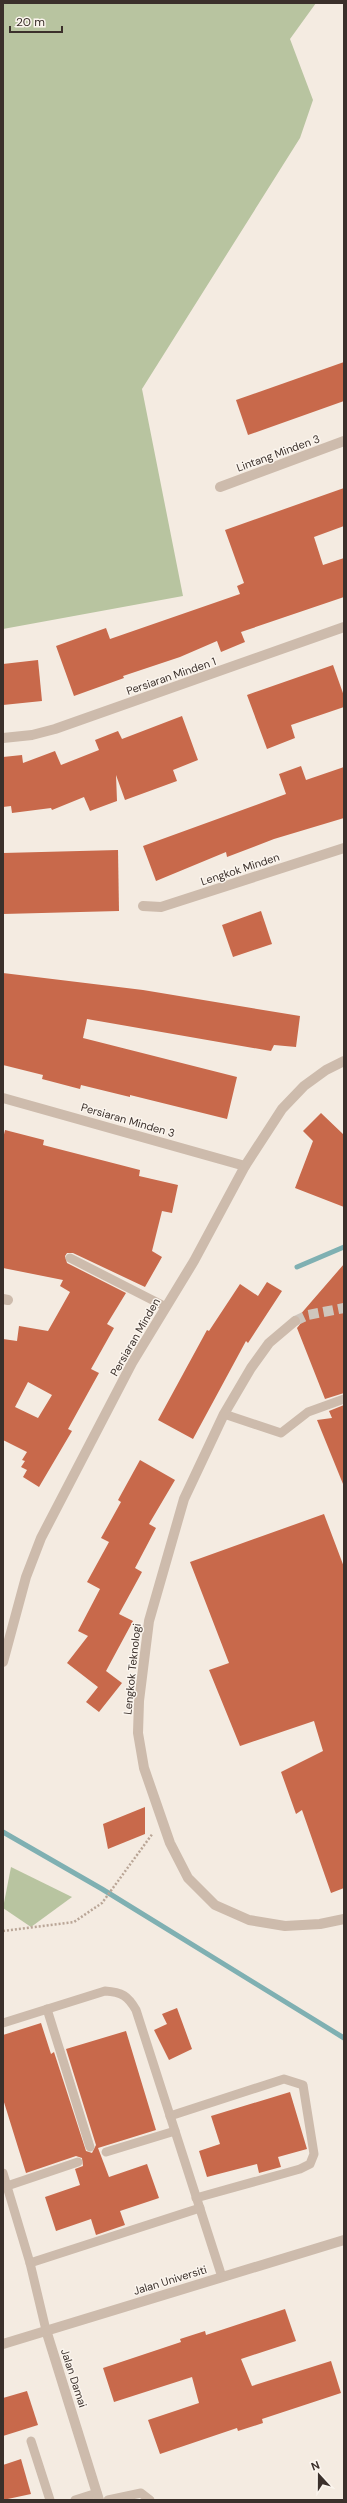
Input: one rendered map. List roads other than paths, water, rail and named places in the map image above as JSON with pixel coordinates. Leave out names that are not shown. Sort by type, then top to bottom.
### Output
[{"type":"street","name":"Lintang Minden 3","points":[[220,487],[344,441]]},
{"type":"street","name":"Persiaran Minden 1","points":[[3,738],[32,735],[55,729],[344,627]]},
{"type":"street","name":"Lengkok Minden","points":[[143,906],[161,907],[344,848]]},
{"type":"street","name":"Persiaran Minden","points":[[3,1662],[26,1577],[41,1538],[132,1364],[194,1261],[245,1166],[282,1109],[294,1095],[315,1077],[344,1061]]},
{"type":"street","name":"Persiaran Minden 3","points":[[3,1098],[245,1166]]},
{"type":"street","name":"Lengkok Teknologi","points":[[295,1321],[269,1343],[224,1414],[184,1499],[149,1622],[139,1701],[138,1733],[144,1768],[162,1822],[188,1878],[215,1905],[249,1920],[285,1926],[320,1924],[344,1919]]},
{"type":"street","name":"Jalan Universiti","points":[[3,2344],[344,2240]]},
{"type":"street","name":"Jalan Damai","points":[[46,2330],[98,2496]]},
{"type":"lane","points":[[70,1258],[166,1307]]},
{"type":"lane","points":[[224,1414],[281,1432],[308,1412],[344,1399]]},
{"type":"lane","points":[[3,2023],[105,1991],[119,1991],[130,1998],[136,2010],[222,2277]]},
{"type":"lane","points":[[47,2009],[90,2147]]},
{"type":"lane","points":[[170,2116],[284,2079],[303,2085],[314,2154],[310,2164],[300,2169],[196,2198]]},
{"type":"lane","points":[[106,2152],[175,2131]]},
{"type":"lane","points":[[7,2186],[78,2162]]},
{"type":"lane","name":"Jalan Damai","points":[[3,2173],[30,2263],[46,2330]]},
{"type":"lane","points":[[30,2263],[200,2208]]},
{"type":"lane","points":[[31,2440],[50,2500]]},
{"type":"lane","points":[[108,2500],[141,2493],[150,2500]]},
{"type":"lane","points":[[75,2500],[98,2496]]},
{"type":"waterway","points":[[297,1267],[344,1247]]},
{"type":"waterway","points":[[3,1832],[102,1889],[344,2038]]},
{"type":"tunnel","points":[[295,1321],[308,1315],[344,1308]]}]
